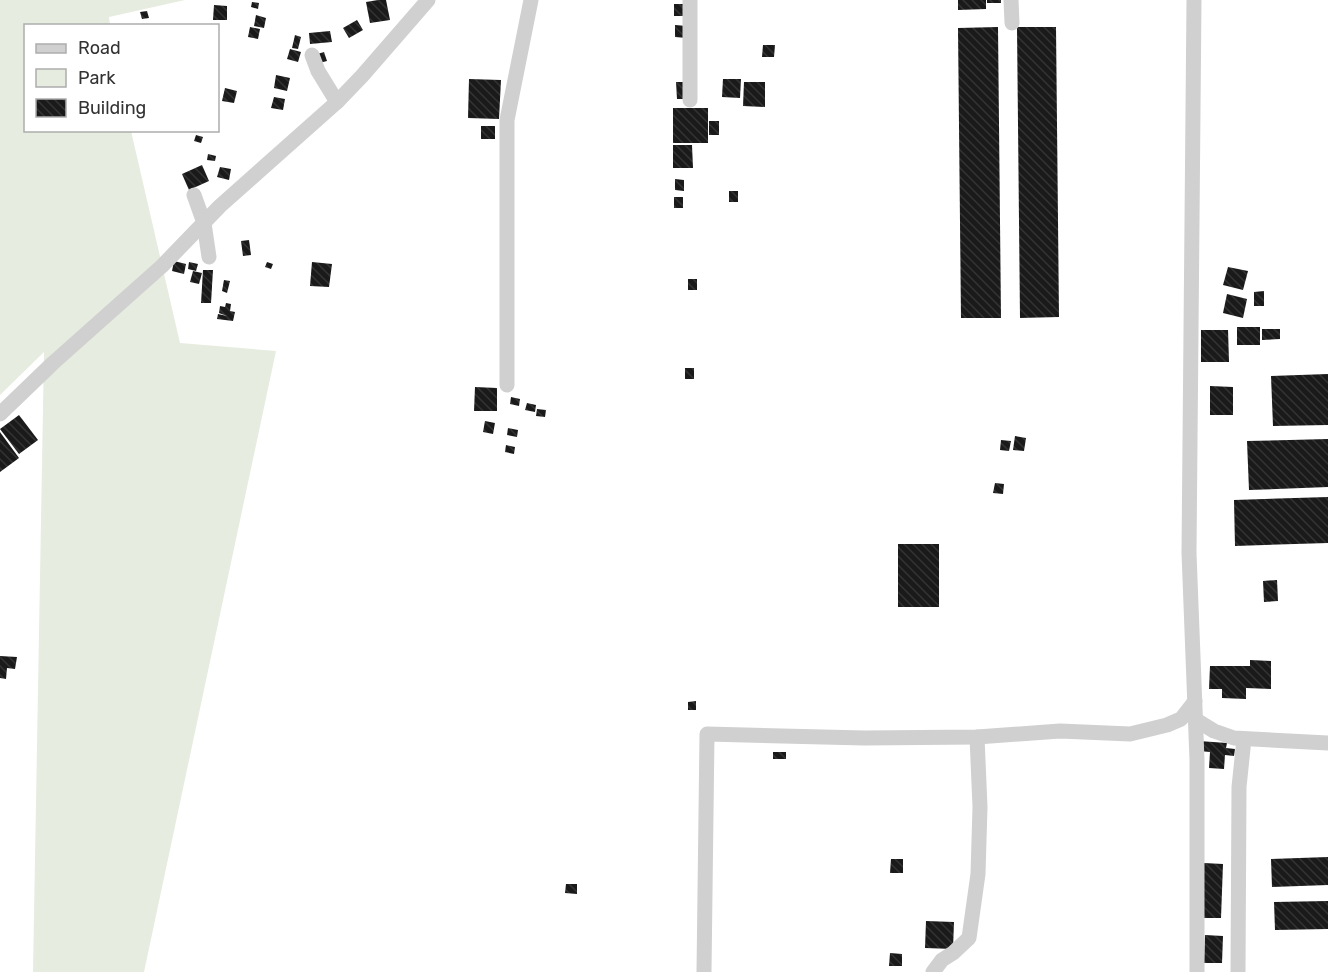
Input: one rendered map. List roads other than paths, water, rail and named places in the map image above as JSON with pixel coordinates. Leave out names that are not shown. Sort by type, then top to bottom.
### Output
[{"type":"street","points":[[0,414],[337,102],[428,0]]},
{"type":"street","points":[[507,385],[507,120],[531,0]]},
{"type":"street","points":[[690,0],[690,100]]},
{"type":"street","points":[[1011,0],[1012,23]]},
{"type":"street","points":[[1194,0],[1189,553],[1196,720],[1197,972]]},
{"type":"street","points":[[312,55],[318,71],[337,102]]},
{"type":"street","points":[[194,195],[204,223],[209,257]]},
{"type":"street","points":[[704,972],[707,734],[864,738],[976,737],[1060,731],[1130,734],[1167,725],[1181,719],[1195,701]]},
{"type":"street","points":[[1196,720],[1214,731],[1234,738],[1328,743]]},
{"type":"street","points":[[933,972],[942,960],[969,938],[978,874],[980,807],[976,737]]},
{"type":"street","points":[[1238,972],[1239,787],[1244,739]]}]
